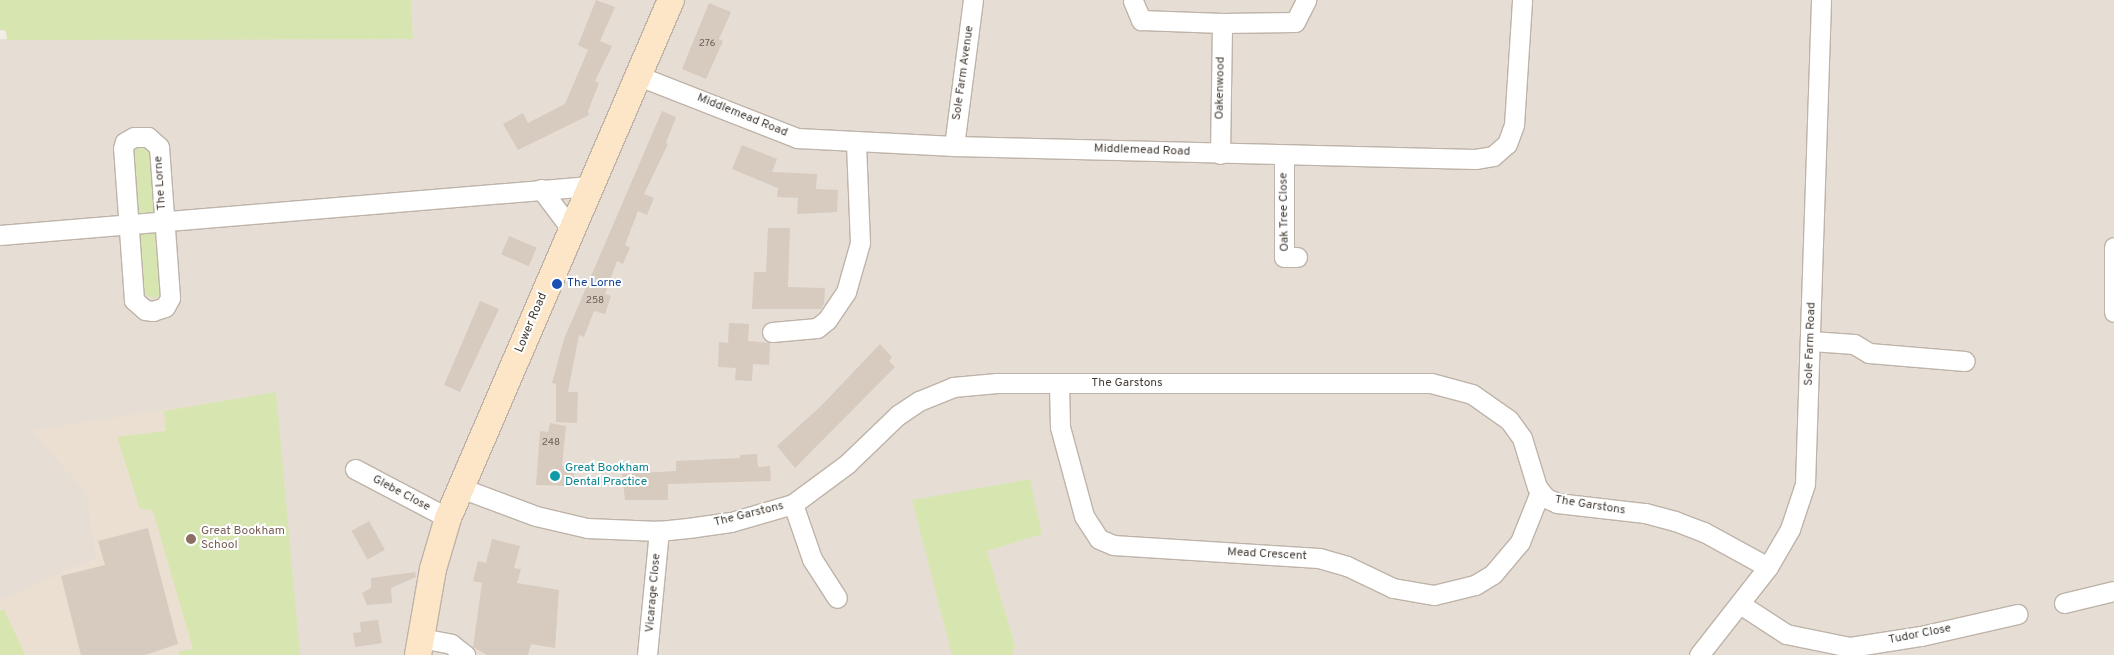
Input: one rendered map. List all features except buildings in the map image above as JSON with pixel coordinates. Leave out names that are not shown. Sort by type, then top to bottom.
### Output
[{"type":"street","name":"Lower Road","points":[[420,647],[433,569],[448,518],[671,0]]},
{"type":"street","name":"Sole Farm Avenue","points":[[954,146],[974,0]]},
{"type":"street","points":[[1133,1],[1141,20],[1222,23],[1295,22],[1306,0]]},
{"type":"street","name":"Middlemead Road","points":[[638,76],[797,138],[954,146],[1475,159],[1493,156],[1508,144],[1514,125],[1522,0]]},
{"type":"street","name":"Sole Farm Road","points":[[1699,655],[1768,567],[1790,529],[1805,484],[1821,0]]},
{"type":"street","name":"Oakenwood","points":[[1220,154],[1222,23]]},
{"type":"street","name":"The Lorne","points":[[140,136],[148,137],[159,147],[170,298],[165,307],[153,311],[145,310],[134,300],[128,225],[123,148],[125,142],[140,136]]},
{"type":"street","points":[[772,332],[817,328],[827,320],[846,292],[860,243],[856,142]]},
{"type":"street","name":"Oak Tree Close","points":[[1284,155],[1284,257],[1298,257]]},
{"type":"street","name":"The Lorne","points":[[0,235],[590,186]]},
{"type":"street","points":[[541,189],[572,230]]},
{"type":"street","points":[[2114,247],[2114,312]]},
{"type":"street","points":[[1811,341],[1854,344],[1869,353],[1965,361]]},
{"type":"street","name":"The Garstons","points":[[461,488],[561,523],[587,528],[659,531],[722,523],[793,504],[847,464],[898,415],[935,393],[971,383],[1059,385],[1431,383],[1451,386],[1492,405],[1509,420],[1522,438],[1540,492],[1557,503],[1645,513],[1675,521],[1704,532],[1768,567]]},
{"type":"street","name":"Mead Crescent","points":[[1059,385],[1060,427],[1084,516],[1099,539],[1113,545],[1319,558],[1347,566],[1393,588],[1434,595],[1475,585],[1493,574],[1520,542],[1540,492]]},
{"type":"street","name":"Glebe Close","points":[[355,469],[448,518]]},
{"type":"street","points":[[793,504],[812,559],[837,598]]},
{"type":"street","name":"Vicarage Close","points":[[648,655],[659,531]]},
{"type":"street","points":[[2064,603],[2114,591]]},
{"type":"street","name":"Tudor Close","points":[[1740,604],[1786,634],[1850,647],[1921,636],[2018,614]]},
{"type":"street","points":[[420,647],[451,644],[465,655]]},
{"type":"shaded area","points":[[411,0],[2114,0],[2114,655],[0,655],[0,39],[413,39]]},
{"type":"shaded area","name":"Great Bookham School","points":[[276,392],[300,655],[0,655],[0,600],[96,558],[86,492],[31,431]]},
{"type":"green space","points":[[0,0],[411,0],[413,39],[7,40],[6,31],[0,30]]},
{"type":"green space","points":[[134,144],[151,148],[157,212],[135,213],[130,149]]},
{"type":"green space","points":[[143,232],[152,232],[160,237],[162,293],[155,299],[142,293],[138,239]]},
{"type":"green space","points":[[276,392],[300,655],[179,655],[178,652],[193,649],[154,515],[151,510],[140,509],[117,437],[166,431],[164,411]]},
{"type":"green space","points":[[1030,479],[1042,534],[987,551],[1015,646],[1012,655],[952,655],[912,500]]},
{"type":"green space","points":[[4,609],[25,655],[0,655],[0,611]]},
{"type":"place","name":"The Lorne","points":[[557,284]]},
{"type":"place","name":"Great Bookham Dental Practice","points":[[555,476]]},
{"type":"place","name":"Great Bookham School","points":[[191,539]]}]
